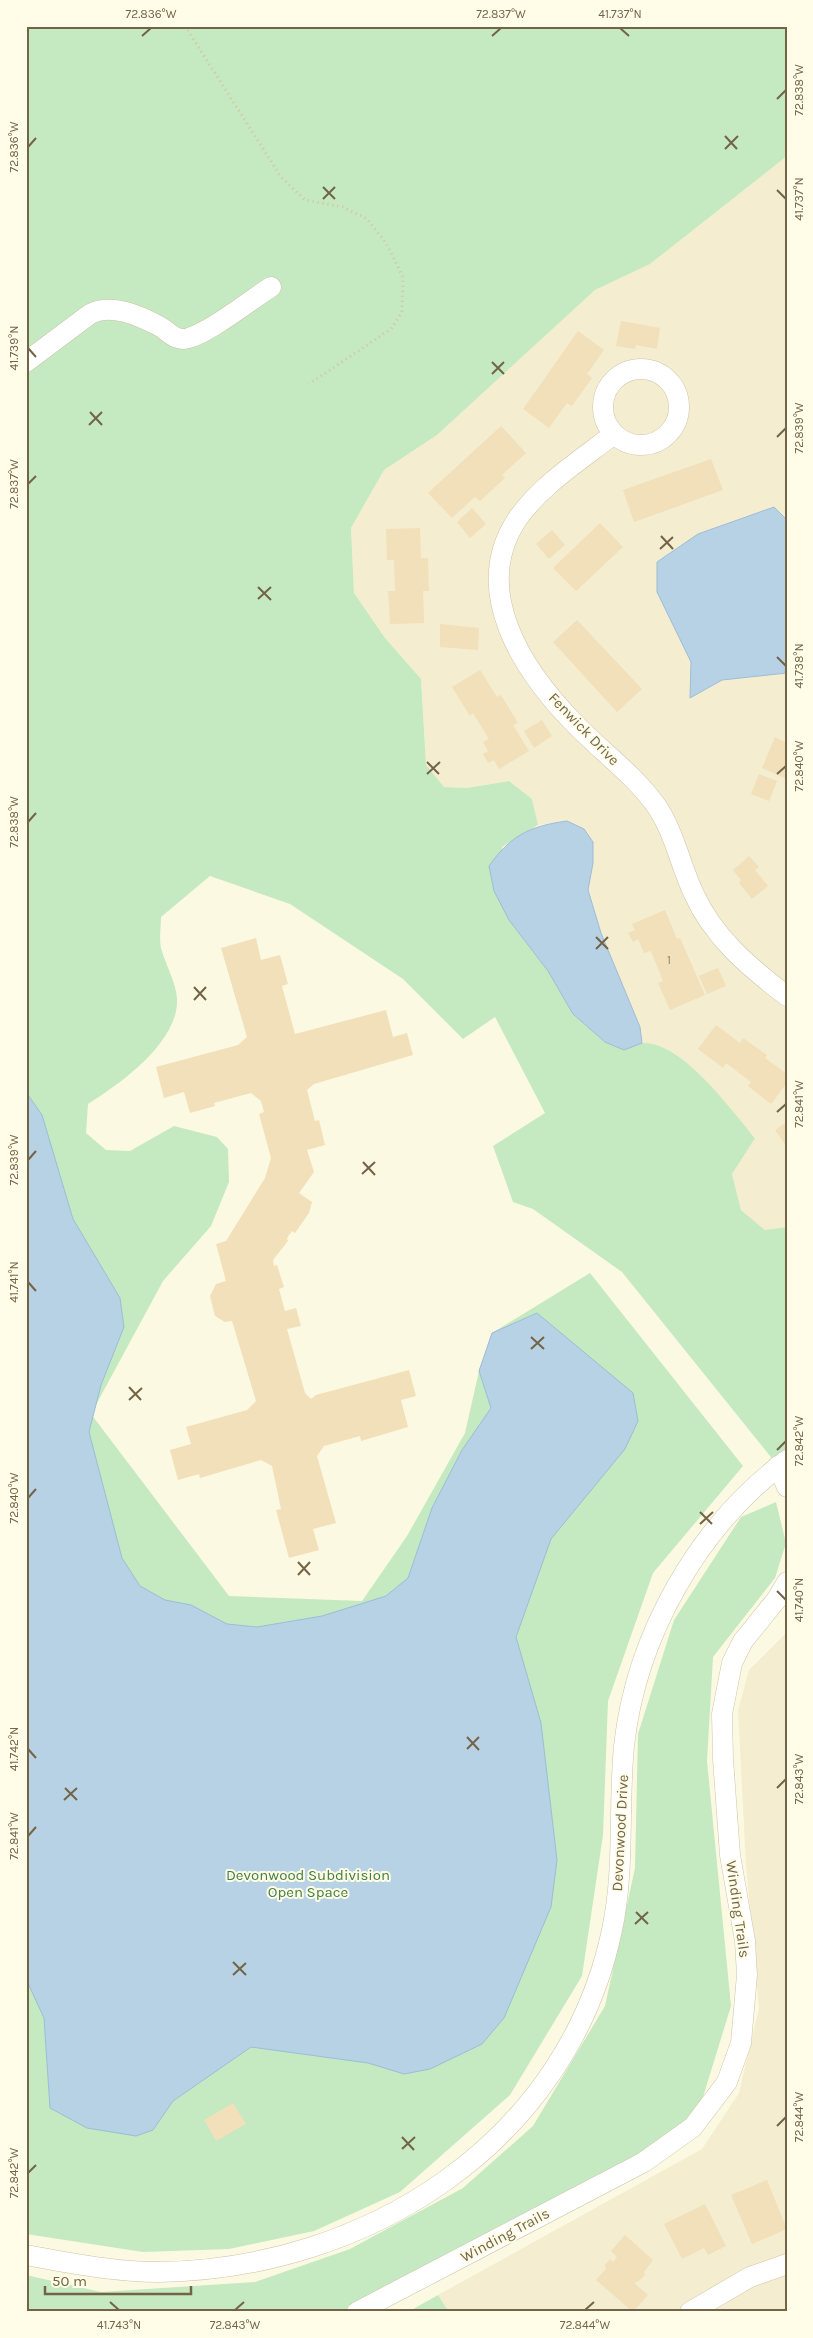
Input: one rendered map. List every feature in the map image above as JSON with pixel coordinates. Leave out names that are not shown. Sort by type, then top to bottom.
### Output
[{"type":"street","points":[[26,362],[90,314],[101,308],[116,309],[160,326],[175,338],[188,338],[216,323],[271,287]]},
{"type":"street","name":"Fenwick Drive","points":[[614,434],[560,476],[518,518],[499,561],[498,585],[502,611],[515,644],[551,697],[577,726],[640,786],[657,806],[693,893],[712,926],[742,959],[787,996]]},
{"type":"street","points":[[782,1463],[787,1487]]},
{"type":"street","name":"Devonwood Drive","points":[[26,2255],[85,2265],[157,2272],[250,2263],[305,2249],[351,2234],[405,2207],[464,2167],[506,2130],[545,2084],[580,2021],[611,1934],[621,1864],[624,1746],[631,1708],[643,1663],[662,1614],[686,1570],[707,1540],[744,1498],[782,1463]]},
{"type":"street","name":"Winding Trails","points":[[357,2312],[644,2162],[693,2127],[727,2082],[741,2043],[747,1974],[745,1941],[730,1855],[723,1759],[722,1714],[732,1663],[743,1641],[777,1599],[787,1582]]},
{"type":"street","points":[[690,2312],[750,2278],[787,2264]]},
{"type":"path","points":[[185,26],[281,177],[304,200],[343,207],[368,219],[386,243],[403,277],[402,312],[391,329],[309,384]]},
{"type":"shaded area","points":[[787,156],[787,520],[774,507],[657,562],[657,592],[691,662],[699,693],[722,680],[787,673],[787,1227],[765,1230],[741,1210],[732,1174],[755,1137],[662,1047],[642,1043],[640,1027],[601,933],[588,890],[593,863],[567,821],[538,825],[532,799],[509,781],[467,788],[444,787],[426,765],[421,679],[385,638],[354,593],[351,528],[384,470],[437,435],[595,290],[650,264]]},
{"type":"shaded area","points":[[787,1632],[787,2312],[449,2312],[438,2295],[702,2149],[739,2093],[759,2008],[746,1865],[738,1710],[749,1670]]},
{"type":"green space","points":[[26,26],[787,26],[787,156],[650,264],[595,290],[437,435],[384,470],[351,528],[354,593],[385,638],[421,679],[426,765],[444,787],[467,788],[509,781],[532,799],[538,825],[502,847],[509,920],[548,971],[573,1014],[605,1042],[624,1049],[640,1043],[657,1045],[673,1053],[704,1079],[755,1138],[732,1174],[741,1210],[765,1230],[787,1227],[787,1460],[778,1466],[622,1272],[533,1209],[513,1202],[493,1146],[545,1113],[495,1017],[463,1039],[403,979],[290,904],[210,876],[161,917],[161,948],[176,993],[175,1015],[168,1031],[158,1046],[145,1060],[116,1085],[88,1104],[86,1133],[106,1150],[130,1151],[174,1126],[217,1137],[228,1149],[229,1182],[211,1226],[163,1281],[91,1414],[229,1596],[362,1601],[407,1536],[465,1433],[479,1371],[492,1333],[590,1273],[743,1466],[653,1573],[608,1701],[603,1835],[582,1976],[510,2095],[400,2192],[314,2231],[229,2249],[143,2252],[26,2234]]},
{"type":"green space","points":[[776,1502],[786,1543],[775,1578],[713,1657],[707,1761],[731,2006],[703,2097],[681,2129],[587,2187],[348,2312],[26,2312],[26,2275],[101,2292],[255,2282],[350,2249],[463,2188],[533,2126],[605,2006],[635,1868],[638,1734],[674,1620],[741,1517]]},
{"type":"green space","points":[[438,2295],[449,2312],[408,2312]]},
{"type":"water","points":[[774,507],[787,520],[787,673],[722,680],[690,698],[691,662],[657,592],[657,562],[698,534]]},
{"type":"water","points":[[567,821],[584,829],[593,842],[593,863],[588,890],[601,933],[640,1027],[642,1043],[624,1050],[605,1042],[573,1014],[548,971],[509,920],[494,891],[489,866],[505,847],[514,839],[532,829]]},
{"type":"water","name":"Devonwood Subdivision Open Space","points":[[26,1092],[42,1115],[73,1219],[120,1298],[124,1327],[101,1385],[89,1432],[122,1558],[140,1586],[165,1600],[191,1605],[227,1624],[257,1627],[322,1616],[386,1596],[408,1578],[432,1508],[462,1450],[491,1408],[479,1371],[492,1333],[537,1313],[633,1393],[638,1421],[625,1449],[551,1539],[516,1637],[541,1723],[557,1860],[551,1907],[504,2018],[482,2044],[430,2069],[404,2074],[368,2063],[251,2047],[173,2101],[153,2130],[136,2136],[87,2128],[50,2108],[44,2018],[26,1979]]},
{"type":"building","points":[[621,321],[660,328],[657,349],[636,345],[635,349],[616,346]]},
{"type":"building","points":[[578,331],[604,350],[587,374],[592,378],[572,406],[567,403],[549,428],[523,409]]},
{"type":"building","points":[[501,426],[526,453],[502,475],[505,478],[480,501],[475,497],[452,518],[428,493]]},
{"type":"building","points":[[711,459],[723,490],[634,522],[623,490]]},
{"type":"building","points":[[472,508],[486,524],[470,538],[457,522]]},
{"type":"building","points":[[600,523],[623,547],[576,591],[553,568]]},
{"type":"building","points":[[420,528],[421,558],[428,558],[429,591],[423,591],[424,623],[390,624],[388,591],[395,591],[394,560],[387,560],[386,529]]},
{"type":"building","points":[[552,530],[565,545],[549,559],[536,544]]},
{"type":"building","points":[[577,620],[642,689],[617,712],[553,642]]},
{"type":"building","points":[[440,624],[479,628],[478,650],[440,647]]},
{"type":"building","points":[[480,670],[497,697],[501,695],[518,723],[513,725],[529,751],[499,769],[494,760],[488,763],[483,754],[488,751],[483,742],[489,739],[473,713],[470,716],[452,687]]},
{"type":"building","points":[[542,720],[552,736],[534,748],[524,731]]},
{"type":"building","points":[[775,737],[787,743],[787,779],[762,768]]},
{"type":"building","points":[[759,774],[777,781],[769,801],[751,794]]},
{"type":"building","points":[[749,856],[759,867],[755,870],[768,886],[752,899],[739,883],[741,880],[733,870]]},
{"type":"building","points":[[665,910],[677,939],[680,938],[705,995],[670,1010],[658,983],[663,981],[651,951],[644,953],[638,939],[633,942],[628,933],[635,930],[632,924]]},
{"type":"building","points":[[256,938],[261,960],[280,955],[288,984],[282,986],[295,1034],[386,1010],[393,1037],[407,1033],[413,1055],[314,1084],[307,1090],[315,1121],[319,1120],[325,1145],[307,1150],[314,1172],[299,1193],[312,1202],[309,1213],[295,1233],[292,1231],[287,1238],[288,1241],[273,1260],[274,1266],[277,1265],[284,1287],[279,1289],[285,1311],[296,1308],[301,1326],[287,1329],[305,1393],[311,1399],[316,1395],[409,1370],[416,1396],[401,1400],[408,1427],[361,1441],[360,1436],[324,1446],[317,1456],[336,1523],[313,1529],[319,1550],[289,1558],[276,1510],[281,1509],[272,1466],[261,1460],[200,1478],[199,1474],[178,1480],[170,1450],[191,1444],[186,1427],[247,1410],[256,1401],[232,1321],[225,1322],[215,1316],[210,1296],[216,1284],[226,1281],[216,1244],[226,1241],[265,1178],[271,1158],[259,1114],[264,1112],[261,1101],[251,1093],[214,1103],[215,1106],[190,1113],[184,1092],[164,1098],[156,1067],[238,1045],[247,1037],[221,948]]},
{"type":"building","points":[[718,968],[726,986],[707,994],[699,976]]},
{"type":"building","points":[[716,1025],[740,1043],[743,1038],[767,1055],[765,1058],[787,1074],[787,1083],[771,1104],[748,1086],[751,1082],[726,1063],[723,1068],[698,1049]]},
{"type":"building","points":[[787,1122],[787,1147],[775,1130]]},
{"type":"building","points":[[233,2103],[246,2124],[216,2141],[204,2120]]},
{"type":"building","points":[[767,2180],[787,2229],[752,2244],[731,2195]]},
{"type":"building","points":[[705,2204],[726,2246],[708,2255],[704,2248],[682,2259],[664,2224]]},
{"type":"building","points":[[625,2235],[653,2260],[644,2272],[645,2275],[634,2283],[648,2295],[633,2312],[596,2280],[606,2269],[605,2265],[610,2259],[613,2262],[617,2257],[611,2251]]}]
